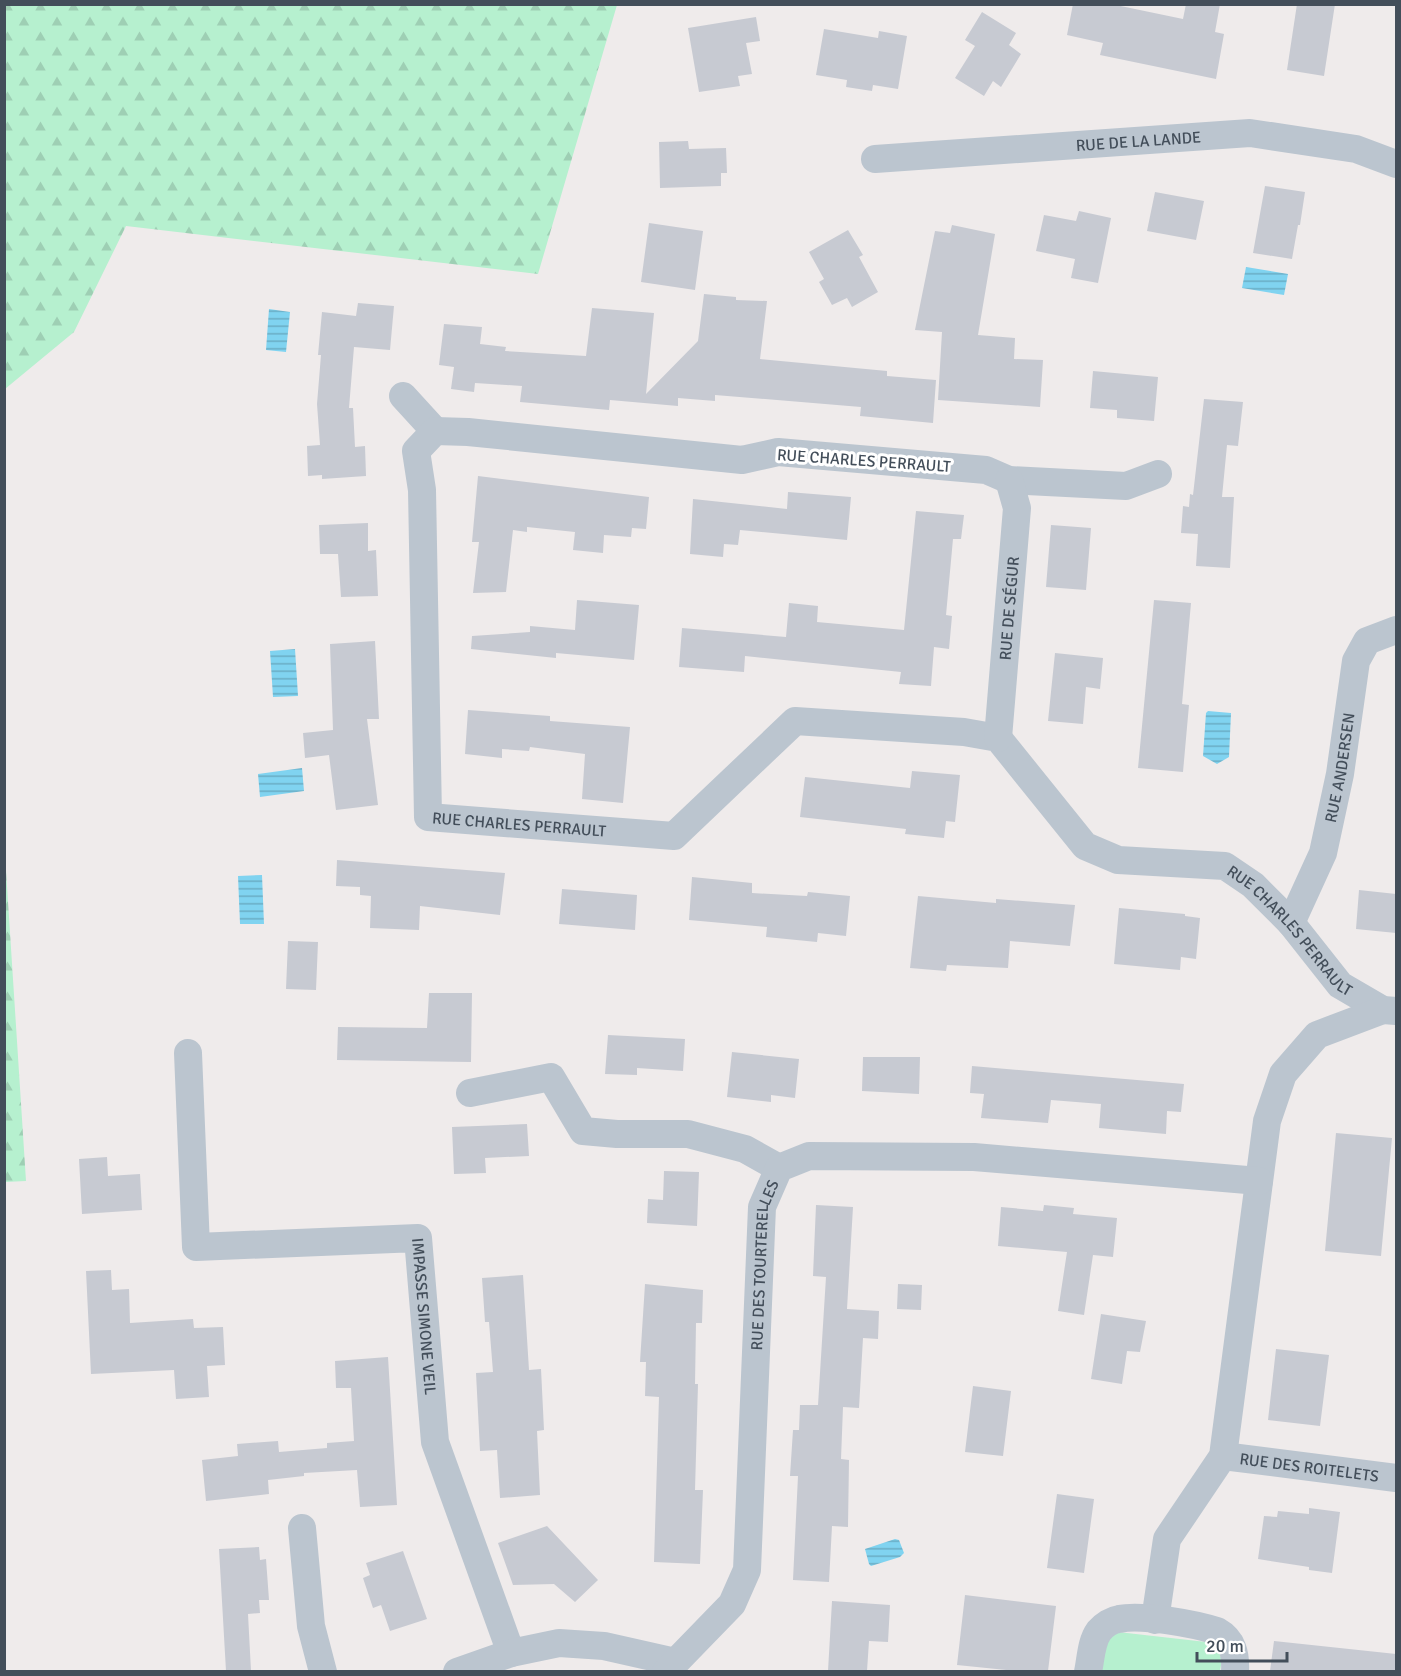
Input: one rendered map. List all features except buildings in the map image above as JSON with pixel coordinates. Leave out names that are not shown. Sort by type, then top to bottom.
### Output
[{"type":"street","name":"RUE DE LA LANDE","points":[[875,159],[1250,133],[1356,149],[1396,164]]},
{"type":"street","points":[[403,396],[435,431]]},
{"type":"street","name":"RUE CHARLES PERRAULT","points":[[1158,474],[1126,486],[1009,480],[986,470],[790,453],[778,452],[742,460],[468,432],[435,431],[416,451],[422,490],[428,817],[674,836],[795,721],[964,732],[998,738],[1085,846],[1118,860],[1226,866],[1253,885],[1291,923],[1340,985],[1390,1011]]},
{"type":"street","name":"RUE DE SÉGUR","points":[[998,738],[1017,507],[1009,480]]},
{"type":"street","name":"RUE ANDERSEN","points":[[1291,923],[1323,853],[1340,774],[1356,661],[1367,641],[1396,630]]},
{"type":"street","points":[[1155,1620],[1167,1539],[1223,1456],[1267,1121],[1283,1074],[1317,1035],[1390,1011]]},
{"type":"street","name":"IMPASSE SIMONE VEIL","points":[[188,1053],[196,1247],[418,1238],[435,1442],[511,1653]]},
{"type":"street","points":[[470,1093],[551,1077],[583,1131],[617,1134],[688,1134],[745,1149],[779,1168]]},
{"type":"street","name":"RUE DES TOURTERELLES","points":[[670,1667],[732,1604],[747,1570],[762,1207],[779,1168],[809,1156],[974,1156],[1259,1181]]},
{"type":"street","name":"RUE DES ROITELETS","points":[[1223,1456],[1396,1478]]},
{"type":"street","points":[[302,1528],[311,1626],[323,1671]]},
{"type":"street","points":[[1088,1671],[1093,1643],[1099,1631],[1107,1623],[1119,1619],[1155,1620],[1206,1628],[1225,1636],[1234,1649],[1235,1671]]},
{"type":"street","points":[[457,1671],[511,1653],[559,1643],[604,1646],[670,1667]]},
{"type":"green space","points":[[5,4],[617,5],[538,274],[126,226],[74,332],[5,389]]},
{"type":"green space","points":[[5,855],[26,1181],[4,1182]]},
{"type":"green space","points":[[1118,1632],[1215,1643],[1222,1660],[1220,1671],[1097,1672],[1101,1642]]},
{"type":"water","points":[[1246,267],[1288,274],[1284,295],[1242,288]]},
{"type":"water","points":[[269,309],[290,312],[286,352],[266,350]]},
{"type":"water","points":[[295,649],[298,696],[273,697],[270,651]]},
{"type":"water","points":[[1208,711],[1231,713],[1229,757],[1217,764],[1203,756]]},
{"type":"water","points":[[302,768],[304,791],[260,797],[258,774]]},
{"type":"water","points":[[262,875],[264,924],[240,924],[238,876]]},
{"type":"water","points":[[895,1539],[899,1540],[904,1553],[900,1557],[871,1566],[865,1549]]}]
